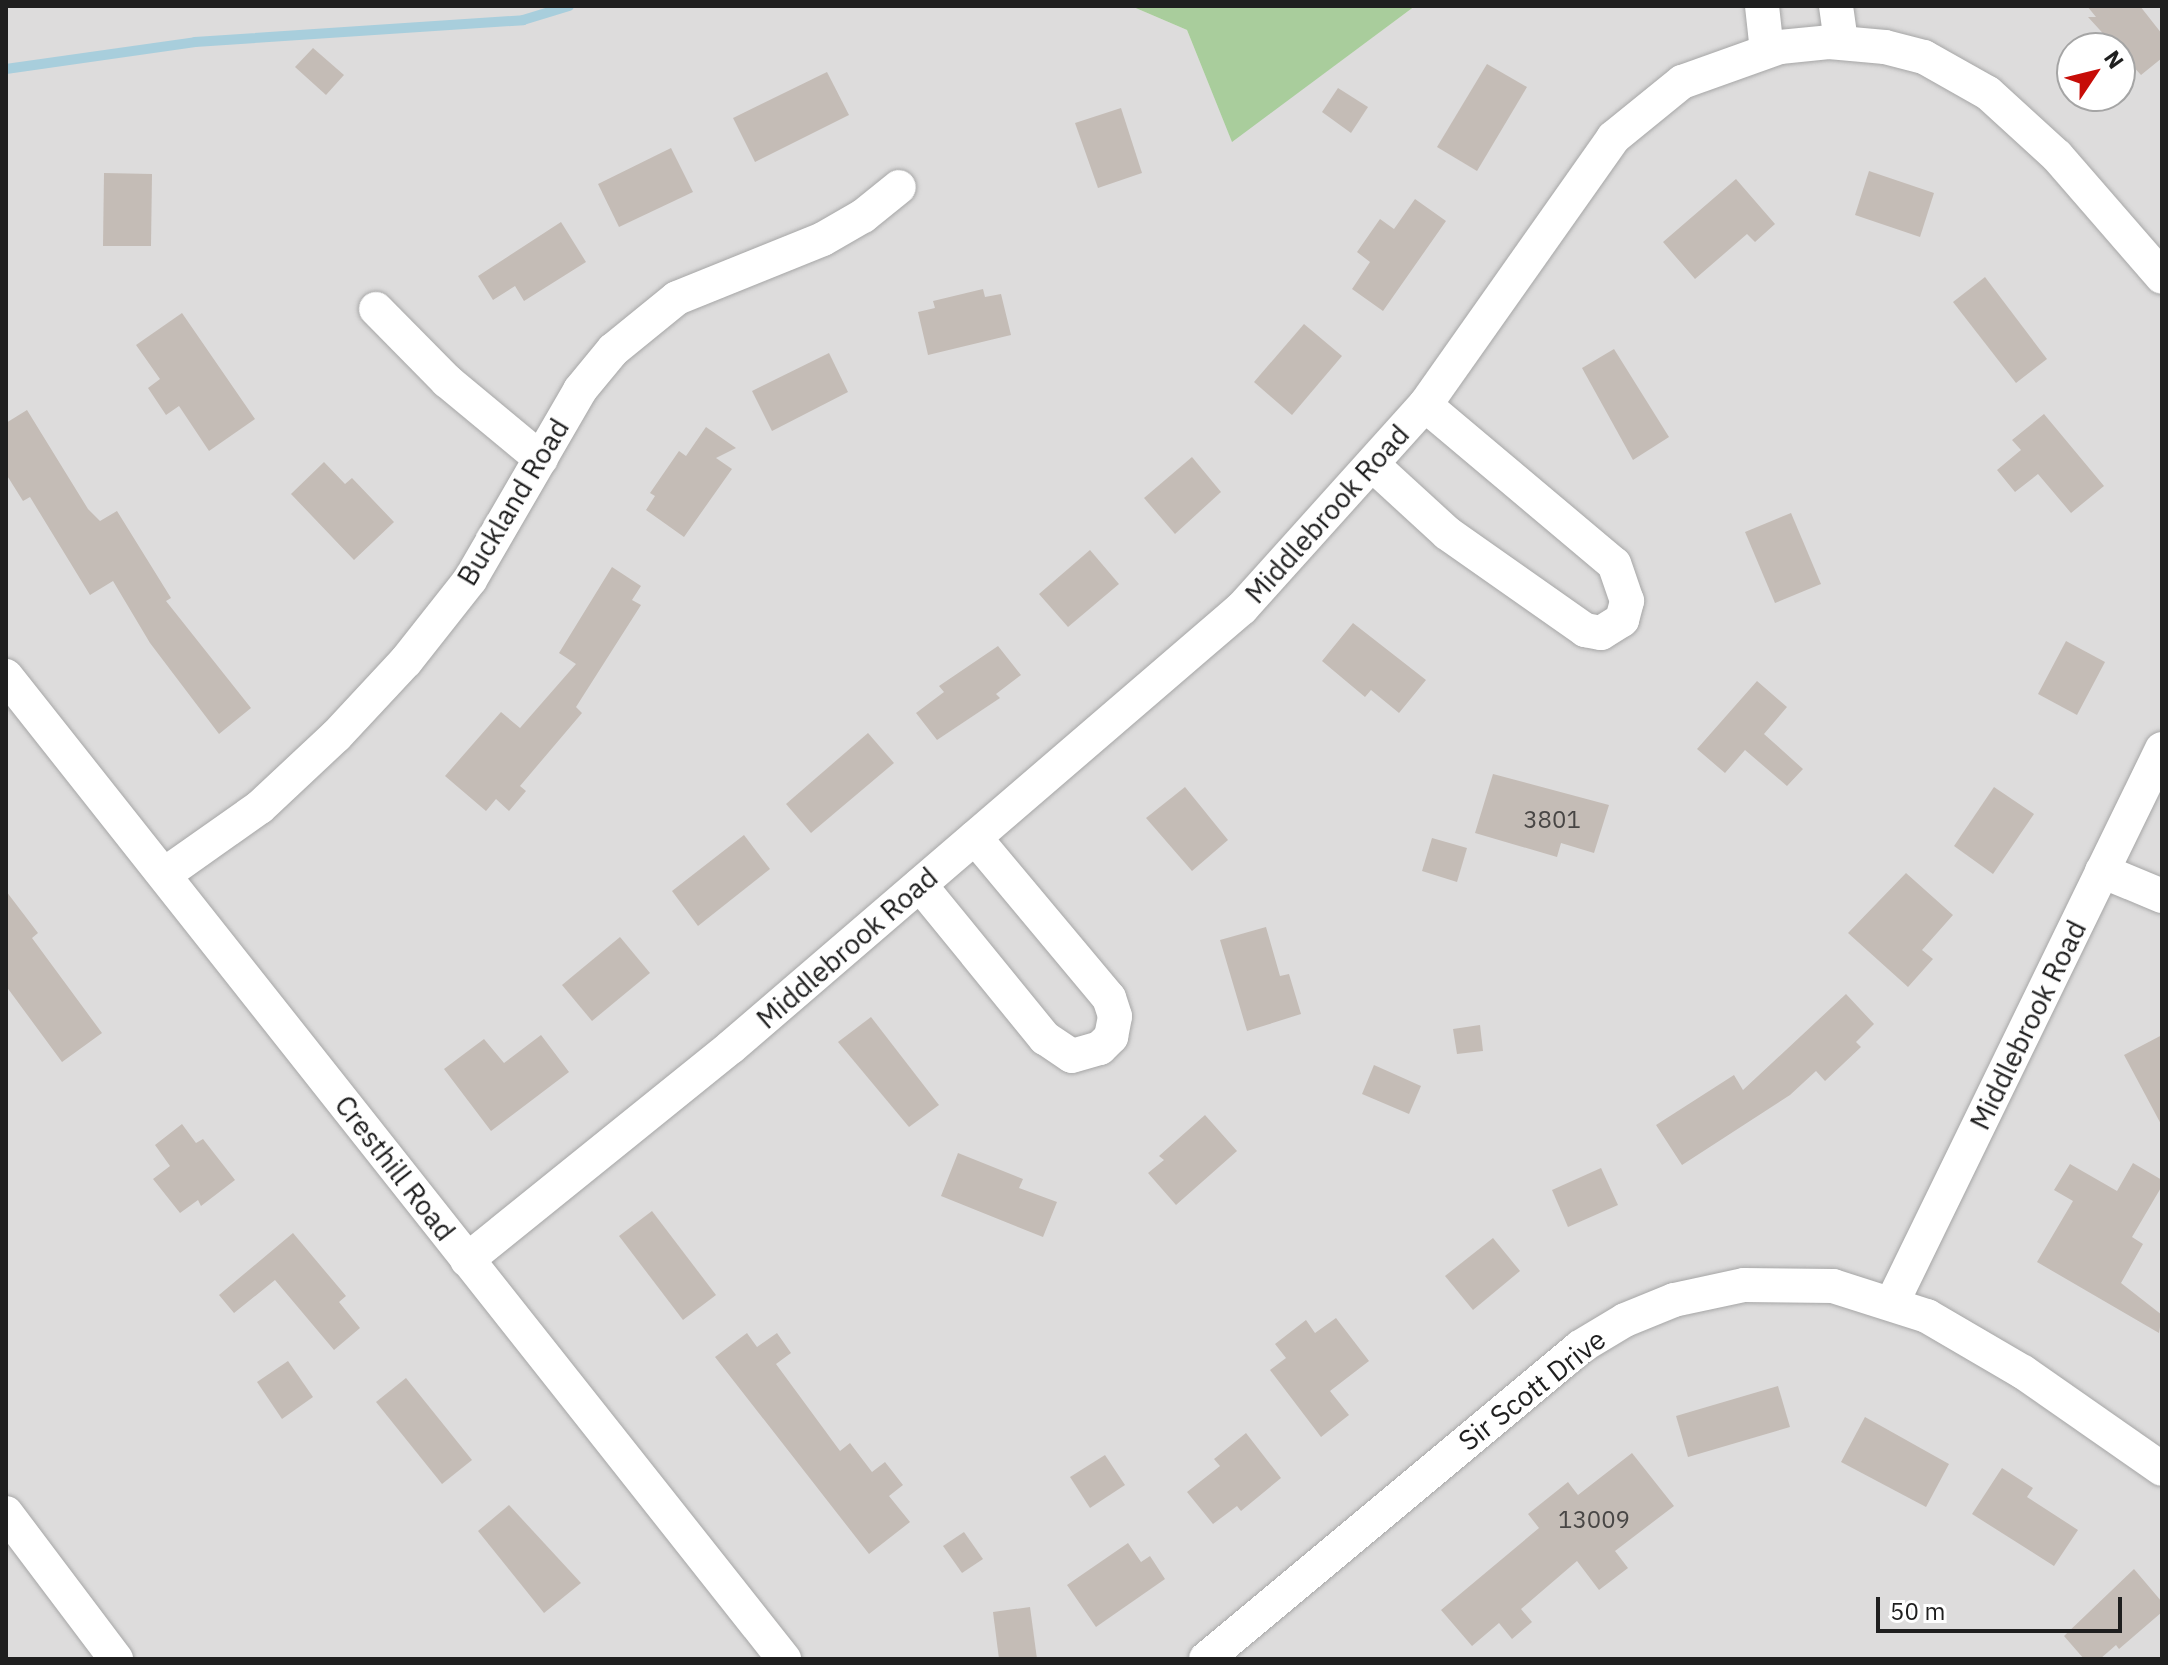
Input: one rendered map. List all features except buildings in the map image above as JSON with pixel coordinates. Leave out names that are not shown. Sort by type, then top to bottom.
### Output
[{"type":"street","points":[[1762,6],[1767,51]]},
{"type":"street","points":[[1836,6],[1841,43]]},
{"type":"street","name":"Middlebrook Road","points":[[467,1260],[606,1151],[1242,608],[1374,466],[1425,405],[1613,138],[1682,82],[1767,51],[1841,43],[1924,57],[1988,93],[2057,156],[2162,277]]},
{"type":"street","name":"Buckland Road","points":[[165,874],[260,807],[406,661],[470,580],[580,390],[613,350],[652,316],[731,274],[823,239],[863,216],[899,187]]},
{"type":"street","points":[[376,309],[447,381],[541,459]]},
{"type":"street","points":[[1374,466],[1447,533],[1585,630],[1601,633],[1622,620],[1627,601],[1614,564],[1425,405]]},
{"type":"street","name":"Cresthill Road","points":[[6,676],[784,1659]]},
{"type":"street","name":"Middlebrook Road","points":[[1893,1301],[2162,749]]},
{"type":"street","points":[[920,885],[1045,1038],[1072,1056],[1100,1048],[1111,1037],[1115,1016],[1109,998],[975,838]]},
{"type":"street","points":[[2102,871],[2162,896]]},
{"type":"street","name":"Sir Scott Drive","points":[[1206,1659],[1580,1347],[1625,1320],[1674,1300],[1744,1285],[1833,1286],[1893,1301],[2023,1372],[2162,1469]]},
{"type":"street","points":[[6,1513],[116,1659]]},
{"type":"shaded area","points":[[6,6],[1131,6],[1187,30],[1232,141],[1415,6],[2162,6],[2162,1659],[6,1659]]},
{"type":"green space","points":[[1131,6],[1415,6],[1232,142],[1187,30]]},
{"type":"waterway","points":[[6,69],[195,42],[523,20],[569,6]]}]
